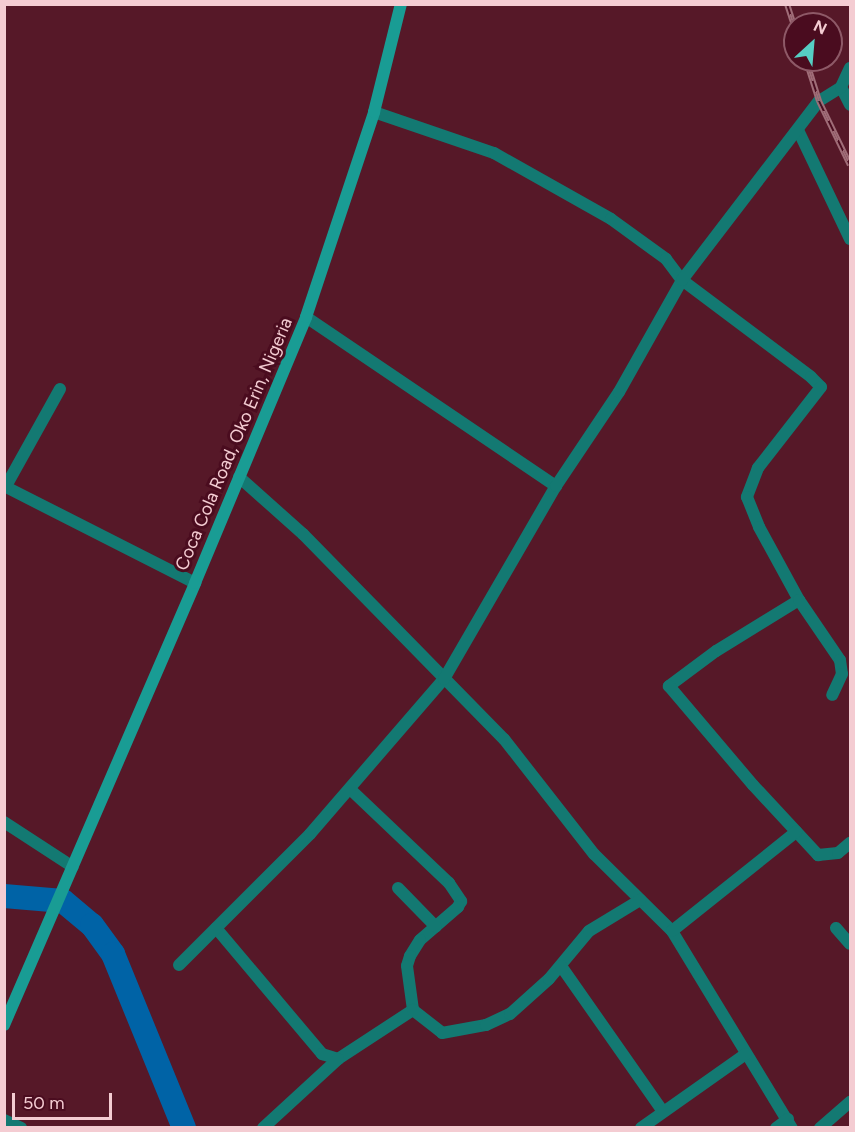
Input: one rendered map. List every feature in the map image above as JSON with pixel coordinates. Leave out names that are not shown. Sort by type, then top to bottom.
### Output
[{"type":"street","name":"Coca Cola Road, Oko Erin, Nigeria","points":[[4,1025],[195,583],[306,317],[374,112],[401,4]]},
{"type":"street","points":[[179,965],[310,834],[444,679],[556,486],[619,392],[682,280],[819,101],[841,87],[850,68]]},
{"type":"street","points":[[841,87],[850,105]]},
{"type":"street","points":[[374,112],[494,153],[537,175],[611,219],[666,259],[682,280],[803,370],[820,387],[758,468],[747,497],[759,527],[800,600],[840,660],[842,674],[832,695]]},
{"type":"street","points":[[798,129],[850,239]]},
{"type":"street","points":[[306,317],[556,486]]},
{"type":"street","points":[[60,389],[5,486],[195,583]]},
{"type":"street","points":[[239,477],[303,534],[504,739],[594,854],[672,932],[790,1123],[776,1128]]},
{"type":"street","points":[[800,600],[716,651],[669,686],[818,855],[838,853],[850,843]]},
{"type":"street","points":[[350,789],[457,892],[461,901],[458,908],[420,940],[407,966],[412,1010],[442,1033],[486,1025],[510,1014],[561,966],[589,931],[640,900]]},
{"type":"street","points":[[4,822],[73,867]]},
{"type":"street","points":[[672,932],[796,832]]},
{"type":"street","points":[[398,888],[436,927]]},
{"type":"street","points":[[216,928],[322,1054],[338,1059]]},
{"type":"street","points":[[836,928],[850,944]]},
{"type":"street","points":[[561,966],[662,1110]]},
{"type":"street","points":[[263,1128],[338,1059],[412,1010]]},
{"type":"street","points":[[641,1128],[662,1110],[746,1054]]},
{"type":"street","points":[[820,1128],[850,1102]]},
{"type":"street","points":[[4,1120],[21,1128]]},
{"type":"waterway","points":[[4,896],[63,901],[92,925],[113,954],[184,1128]]},
{"type":"railway","points":[[787,4],[790,12]]},
{"type":"railway","points":[[810,72],[819,101],[850,165]]}]
